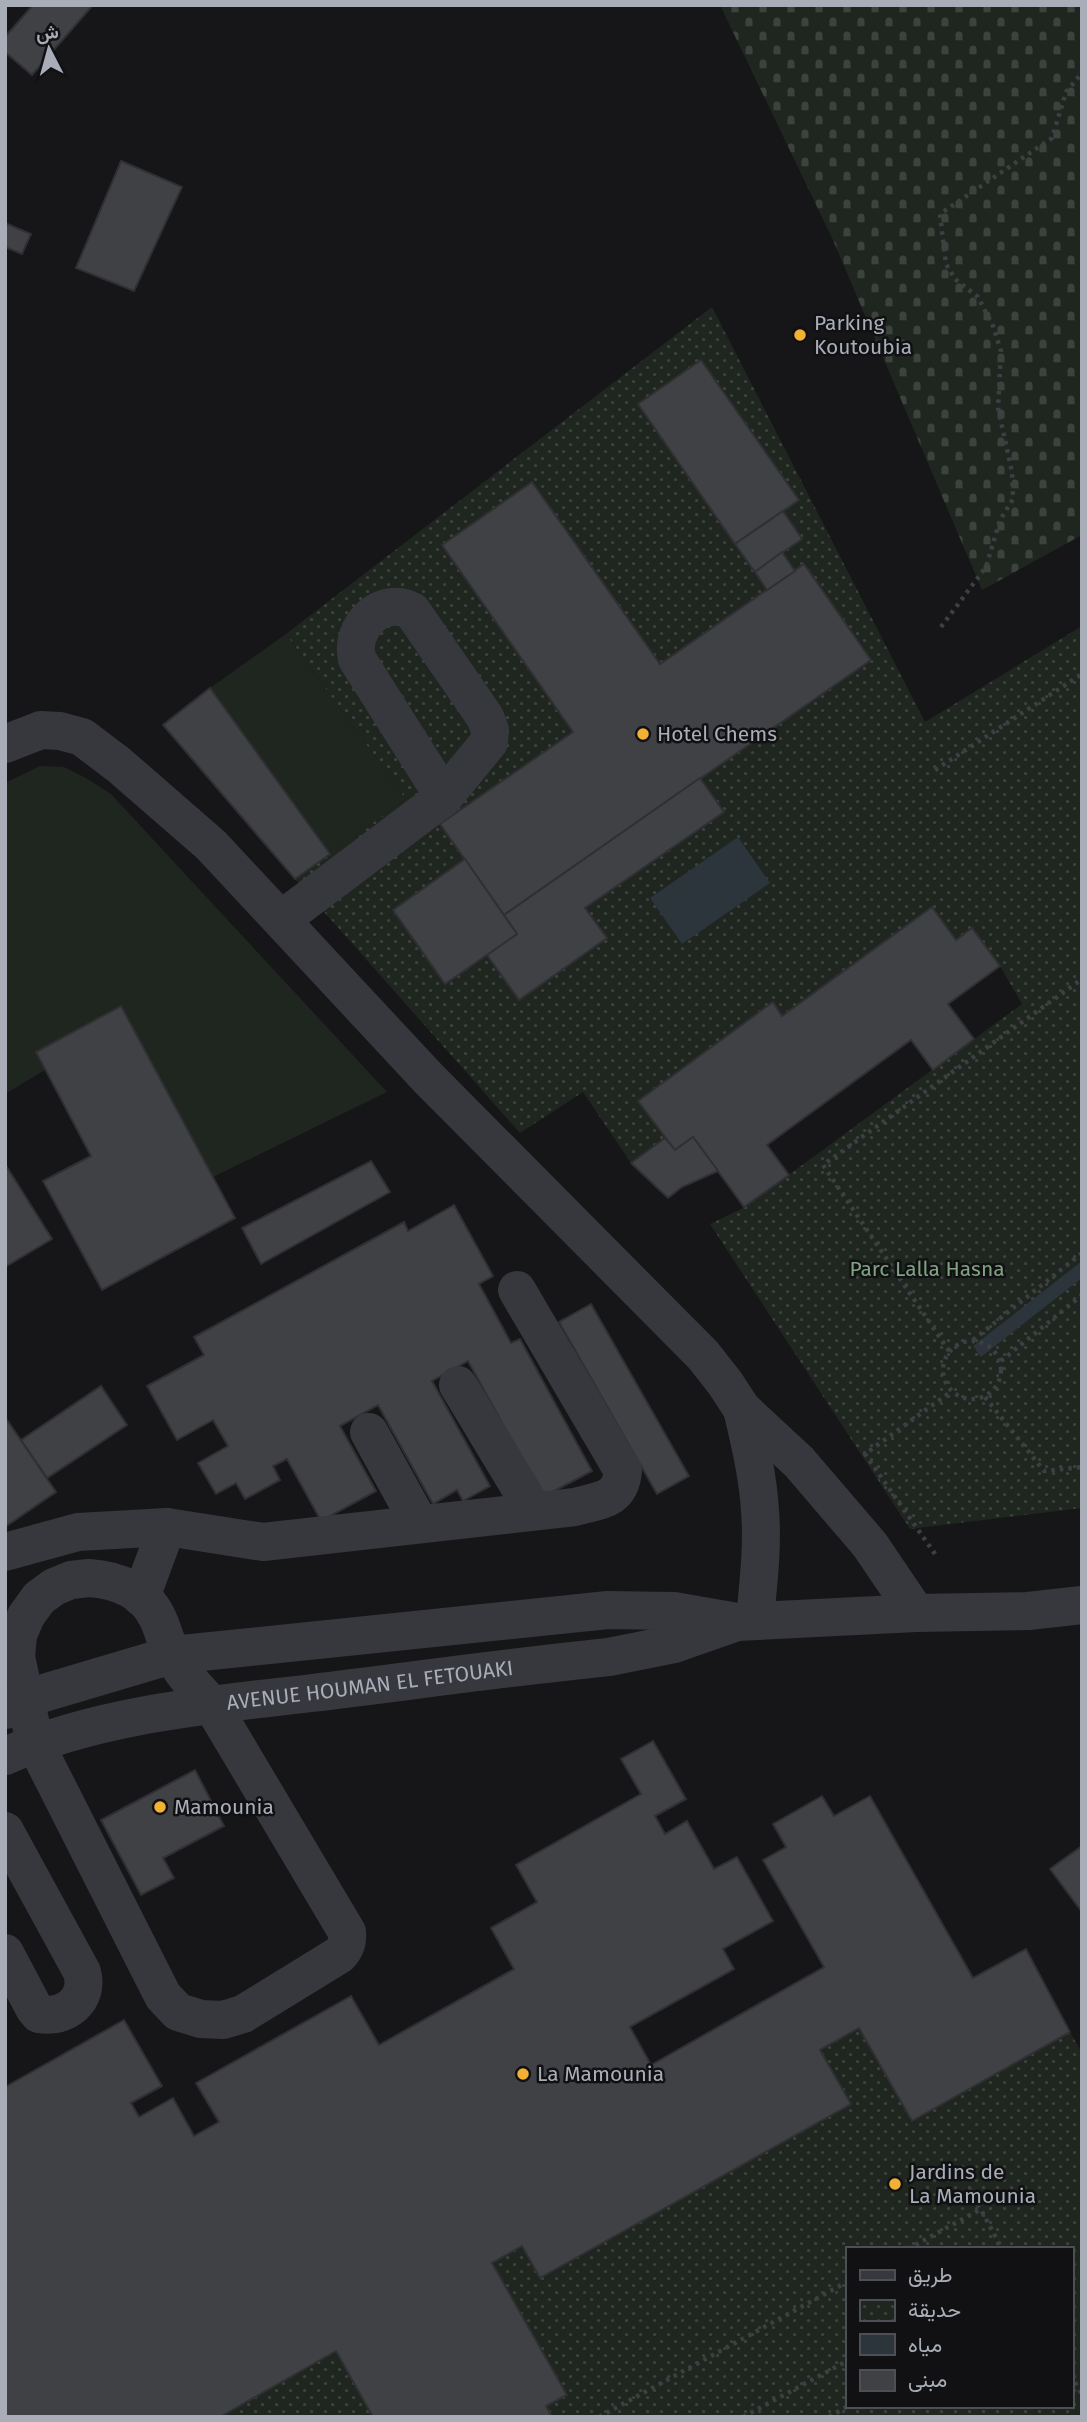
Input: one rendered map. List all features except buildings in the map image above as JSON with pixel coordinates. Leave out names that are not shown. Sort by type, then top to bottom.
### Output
[{"type":"street","points":[[5,744],[41,730],[60,731],[82,737],[119,765],[211,845],[428,1078],[703,1355],[742,1409],[799,1462],[870,1545],[916,1613]]},
{"type":"street","points":[[282,919],[444,797]]},
{"type":"street","points":[[38,1598],[7,1551],[79,1532],[167,1527],[263,1542],[419,1522],[575,1507],[616,1494],[622,1485],[623,1471],[517,1290]]},
{"type":"street","points":[[458,1385],[534,1511]]},
{"type":"street","points":[[742,1409],[755,1464],[761,1543],[746,1621]]},
{"type":"street","points":[[369,1432],[419,1522]]},
{"type":"street","points":[[141,1597],[167,1527]]},
{"type":"street","points":[[79,1532],[89,1578]]},
{"type":"street","points":[[5,1776],[13,1770],[20,1749],[16,1657],[18,1635],[26,1615],[38,1598],[62,1584],[89,1578],[108,1579],[126,1586],[141,1597],[156,1615],[172,1655],[187,1679],[212,1705],[344,1925],[348,1940],[345,1948],[339,1955],[243,2014],[223,2020],[201,2019],[178,2012],[163,1996],[20,1749]]},
{"type":"street","name":"AVENUE HOUMAN EL FETOUAKI","points":[[16,1704],[172,1655],[608,1610],[674,1611],[746,1621],[1028,1611],[1082,1605]]},
{"type":"street","name":"AVENUE HOUMAN EL FETOUAKI","points":[[20,1749],[121,1721],[212,1705],[608,1657],[674,1644],[746,1621]]},
{"type":"street","points":[[5,1831],[82,1972],[83,1994],[79,2000],[61,2012],[54,2015],[39,2014],[5,1953]]},
{"type":"path","points":[[941,626],[986,567],[1000,520],[1013,499],[1012,472],[998,408],[1001,351],[993,326],[978,297],[955,279],[946,264],[940,214],[1052,138],[1066,92],[1082,73]]},
{"type":"path","points":[[935,770],[1082,674]]},
{"type":"path","points":[[949,1351],[823,1165],[1082,979]]},
{"type":"path","points":[[973,1340],[985,1343],[995,1350],[1001,1361],[1001,1375],[996,1388],[985,1397],[962,1398],[952,1391],[944,1380],[943,1364],[949,1351],[960,1343],[973,1340],[1082,1253]]},
{"type":"path","points":[[1001,1361],[1082,1295]]},
{"type":"path","points":[[935,1554],[865,1454],[952,1391]]},
{"type":"path","points":[[985,1397],[1044,1471],[1082,1467]]},
{"type":"path","points":[[970,2189],[1001,2247]]},
{"type":"path","points":[[912,2247],[981,2209]]},
{"type":"path","points":[[599,2417],[846,2283]]},
{"type":"path","points":[[743,2417],[846,2362]]},
{"type":"path","points":[[1073,2379],[1082,2395]]},
{"type":"path","points":[[829,2417],[846,2407]]},
{"type":"green space","points":[[720,5],[1082,5],[1082,535],[982,590],[833,240]]},
{"type":"green space","name":"Parc Lalla Hasna","points":[[712,307],[925,722],[1082,626],[1082,1508],[910,1529],[710,1224],[745,1207],[1022,1004],[1000,966],[973,928],[956,940],[932,907],[782,1016],[772,1003],[639,1100],[665,1138],[631,1163],[583,1092],[520,1133],[295,879],[406,799],[286,634]]},
{"type":"green space","points":[[286,634],[406,799],[330,854],[210,688]]},
{"type":"green space","points":[[40,766],[64,767],[111,794],[387,1092],[213,1177],[121,1007],[36,1052],[45,1070],[5,1094],[5,783]]},
{"type":"green space","name":"Jardins de La Mamounia","points":[[859,2028],[912,2121],[1070,2032],[1082,2053],[1082,2417],[552,2417],[546,2406],[567,2394],[492,2263],[522,2246],[541,2278],[850,2104],[820,2050]]},
{"type":"green space","points":[[336,2351],[373,2417],[220,2417]]},
{"type":"water","points":[[738,837],[770,883],[682,944],[650,898]]},
{"type":"water","points":[[1082,1261],[1082,1278],[981,1357],[973,1346]]},
{"type":"place","name":"Parking Koutoubia","points":[[800,335]]},
{"type":"place","name":"Hotel Chems","points":[[643,734]]},
{"type":"place","name":"Mamounia","points":[[160,1807]]},
{"type":"place","name":"La Mamounia","points":[[523,2074]]},
{"type":"place","name":"Jardins de La Mamounia","points":[[895,2184]]}]
